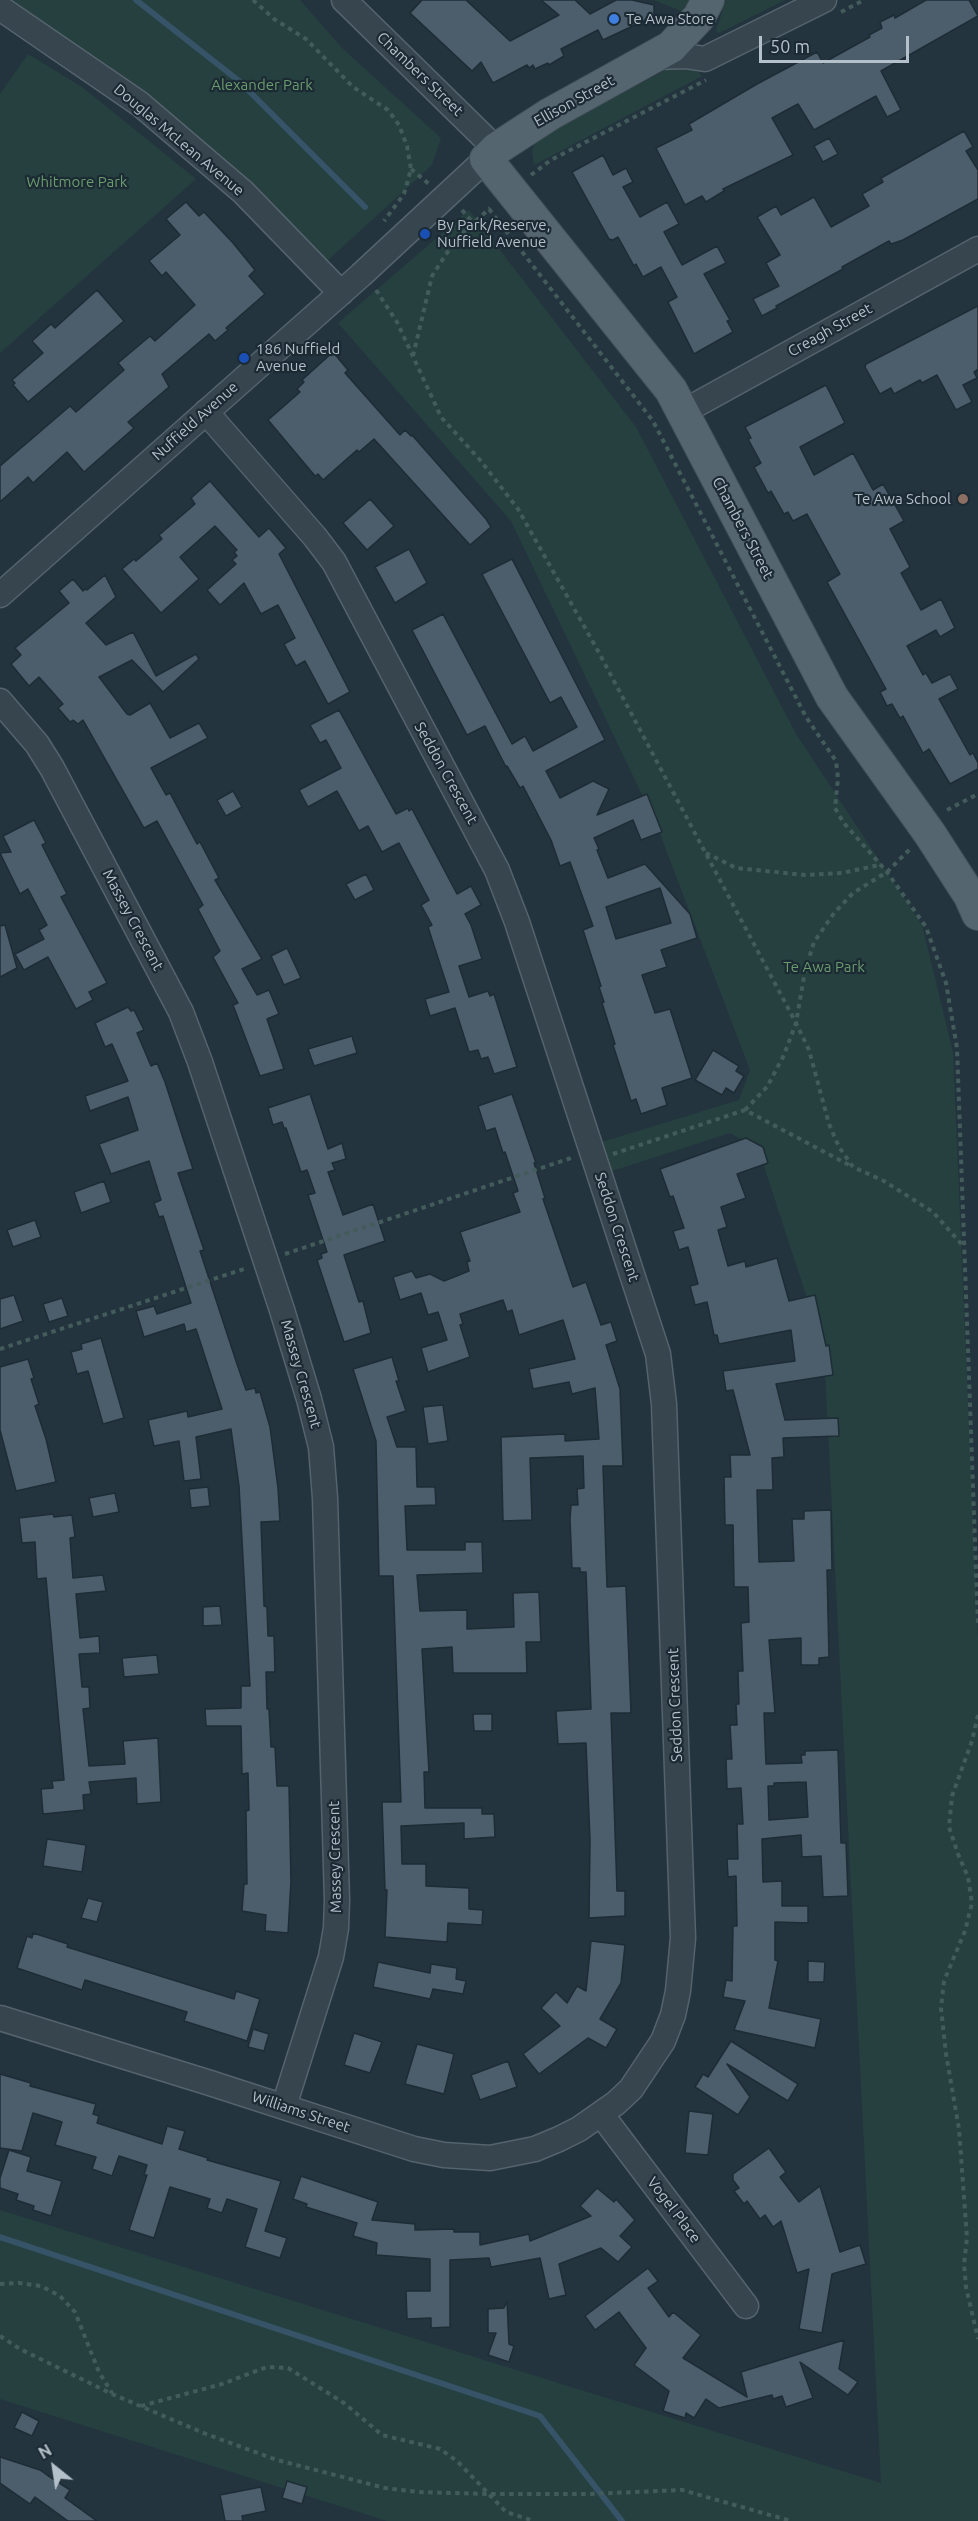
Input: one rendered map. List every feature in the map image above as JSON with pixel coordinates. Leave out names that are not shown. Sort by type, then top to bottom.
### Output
[{"type":"main road","name":"Ellison Street","points":[[491,154],[549,114],[655,57],[685,34],[699,17],[708,0]]},
{"type":"main road","name":"Chambers Street","points":[[491,154],[500,200],[671,390],[832,697],[930,834],[970,896],[978,914]]},
{"type":"street","name":"Chambers Street","points":[[344,0],[491,154]]},
{"type":"street","name":"Douglas McLean Avenue","points":[[0,8],[140,104],[243,192],[341,293]]},
{"type":"street","name":"Ellison Street","points":[[655,57],[685,56],[705,59],[829,8]]},
{"type":"street","name":"Nuffield Avenue","points":[[0,595],[341,293],[491,154]]},
{"type":"street","name":"Creagh Street","points":[[683,412],[978,249]]},
{"type":"street","name":"Seddon Crescent","points":[[206,412],[334,562],[474,822],[497,870],[517,922],[658,1354],[667,1477],[683,1938],[678,1990],[663,2041],[631,2089],[601,2114]]},
{"type":"street","name":"Massey Crescent","points":[[0,701],[37,744],[52,768],[181,1012],[200,1062],[266,1261],[309,1399],[321,1447],[325,1498],[337,1900],[332,1957],[284,2106]]},
{"type":"street","name":"Williams Street","points":[[0,2018],[414,2149],[471,2158],[498,2157],[535,2149],[579,2129],[601,2114]]},
{"type":"street","name":"Vogel Place","points":[[601,2114],[746,2306]]},
{"type":"path","points":[[253,0],[274,19],[306,39],[353,87],[388,110],[399,125],[407,146],[411,169],[404,194],[377,229]]},
{"type":"path","points":[[829,8],[864,0]]},
{"type":"path","points":[[413,357],[432,276],[456,239],[550,160],[707,80]]},
{"type":"path","points":[[500,200],[653,421],[806,717],[836,761],[838,778],[835,808],[843,822],[887,873],[926,927],[946,983],[957,1048],[978,1624]]},
{"type":"path","points":[[361,275],[379,293],[397,322],[441,417],[480,459],[518,509],[598,651],[796,1023],[808,1050],[829,1124],[839,1147],[853,1167]]},
{"type":"path","points":[[947,810],[978,794]]},
{"type":"path","points":[[0,1349],[593,1156],[745,1110],[767,1087],[784,1055],[796,1023],[805,971],[814,942],[853,893],[887,873],[912,847]]},
{"type":"path","points":[[706,852],[736,868],[805,875],[833,874],[879,865]]},
{"type":"path","points":[[745,1110],[884,1181],[933,1212],[965,1247]]},
{"type":"path","points":[[978,1715],[972,1741],[952,1797],[949,1827],[968,1877],[972,1903],[965,1931],[944,1981],[941,2008],[959,2129],[968,2238],[964,2264],[966,2287],[978,2339]]},
{"type":"path","points":[[0,2284],[19,2283],[41,2286],[60,2296],[75,2312],[99,2372],[112,2394]]},
{"type":"path","points":[[0,2336],[20,2349],[112,2394],[206,2433],[277,2460],[385,2488],[419,2492],[490,2494],[589,2494],[682,2490],[791,2521]]},
{"type":"path","points":[[141,2406],[222,2384],[267,2367],[288,2368],[344,2403],[382,2435],[440,2449],[457,2461],[506,2512],[534,2521]]},
{"type":"green space","name":"Alexander Park","points":[[11,0],[300,0],[342,48],[441,138],[432,165],[326,262],[153,108]]},
{"type":"green space","points":[[654,0],[691,0],[681,11]]},
{"type":"green space","points":[[726,0],[785,0],[719,33],[716,31]]},
{"type":"green space","name":"Whitmore Park","points":[[28,54],[82,87],[196,179],[0,353],[0,94]]},
{"type":"green space","points":[[679,63],[695,68],[702,76],[534,165],[532,151],[538,138]]},
{"type":"green space","name":"Te Awa Park","points":[[469,210],[636,427],[796,734],[922,925],[953,1052],[978,1638],[978,2521],[387,2521],[0,2399],[0,2210],[881,2483],[824,1350],[758,1148],[730,1133],[612,1171],[602,1142],[739,1100],[750,1070],[657,826],[511,521],[338,323]]},
{"type":"building","points":[[422,0],[466,0],[510,41],[559,15],[541,0],[575,0],[590,14],[616,0],[632,0],[654,5],[654,16],[603,40],[598,30],[561,49],[564,56],[549,65],[548,63],[535,69],[533,65],[529,68],[527,65],[493,83],[481,62],[472,71],[410,13]]},
{"type":"building","points":[[926,0],[969,0],[978,16],[881,71],[901,110],[887,117],[876,96],[814,130],[798,104],[772,118],[793,155],[723,189],[724,191],[706,202],[702,196],[685,205],[656,148],[692,130],[689,124],[757,84],[817,52],[823,63],[870,37],[869,35],[882,28],[880,22],[894,15],[895,18]]},
{"type":"building","points":[[964,131],[973,147],[966,151],[978,170],[978,199],[903,240],[891,244],[889,241],[762,316],[753,299],[779,286],[766,263],[780,255],[757,217],[776,206],[781,215],[814,197],[831,227],[869,206],[862,194],[883,182],[881,178]]},
{"type":"building","points":[[829,138],[838,154],[823,162],[814,146]]},
{"type":"building","points":[[603,155],[613,175],[626,168],[633,182],[623,187],[640,217],[667,202],[679,224],[664,232],[682,265],[717,246],[726,263],[704,274],[730,320],[727,321],[733,332],[694,354],[668,302],[677,297],[661,267],[643,277],[636,264],[634,266],[618,237],[613,240],[609,239],[572,172]]},
{"type":"building","points":[[186,202],[199,216],[204,212],[233,243],[255,270],[249,276],[265,294],[226,328],[228,330],[215,341],[209,334],[162,374],[169,387],[128,422],[134,428],[84,472],[67,452],[33,483],[28,477],[0,502],[0,466],[70,406],[76,412],[124,370],[118,363],[150,336],[155,341],[195,305],[166,272],[162,276],[149,261],[180,235],[166,219]]},
{"type":"building","points":[[97,290],[124,321],[28,402],[13,385],[15,383],[12,380],[43,353],[32,341],[51,324],[55,328]]},
{"type":"building","points":[[978,306],[978,369],[974,372],[977,378],[963,385],[972,402],[956,410],[937,375],[922,383],[920,380],[894,394],[891,388],[880,394],[865,367],[866,364]]},
{"type":"building","points":[[333,352],[348,370],[345,373],[400,435],[405,430],[412,435],[486,519],[491,527],[470,545],[374,439],[359,452],[357,450],[323,480],[318,474],[315,476],[268,420],[300,392],[297,389],[304,382],[302,380]]},
{"type":"building","points":[[826,385],[845,423],[800,447],[814,475],[853,453],[873,490],[883,484],[904,521],[890,529],[910,567],[901,573],[921,610],[941,599],[955,628],[940,637],[936,630],[907,646],[923,675],[926,673],[932,683],[950,674],[958,689],[939,699],[970,755],[973,753],[978,769],[950,784],[929,749],[923,753],[903,716],[900,718],[892,704],[887,706],[880,692],[886,689],[827,582],[840,574],[807,514],[793,521],[788,512],[784,514],[771,491],[768,493],[754,467],[761,463],[748,439],[751,438],[745,427]]},
{"type":"building","points":[[210,481],[259,537],[269,528],[286,548],[279,554],[350,692],[328,704],[305,661],[296,666],[284,644],[295,638],[278,605],[261,614],[244,583],[220,605],[207,590],[236,564],[232,560],[237,556],[234,552],[237,550],[215,526],[180,557],[199,579],[161,613],[122,569],[134,559],[136,561],[162,539],[159,535],[195,504],[191,498]]},
{"type":"building","points":[[370,499],[394,526],[367,550],[343,523]]},
{"type":"building","points":[[409,549],[427,583],[395,603],[375,567]]},
{"type":"building","points":[[512,559],[605,740],[546,771],[560,798],[593,781],[609,789],[597,815],[647,794],[662,832],[641,840],[633,820],[594,838],[608,878],[645,864],[690,914],[697,938],[661,950],[667,967],[642,975],[655,1013],[670,1009],[692,1078],[662,1088],[667,1105],[641,1114],[636,1099],[631,1101],[613,1045],[615,1044],[602,1003],[604,1002],[599,987],[601,986],[583,930],[593,926],[570,862],[560,866],[551,840],[523,786],[520,788],[506,767],[485,726],[467,735],[412,630],[443,614],[512,744],[525,736],[533,751],[577,727],[561,697],[550,703],[482,574]],"holes":[[[660,888],[671,923],[616,939],[606,907]]]},
{"type":"building","points":[[105,575],[116,597],[86,623],[106,645],[133,632],[156,676],[196,654],[199,659],[163,692],[132,660],[99,677],[127,714],[130,715],[150,703],[170,738],[199,723],[208,738],[151,768],[166,795],[170,793],[197,844],[200,842],[219,878],[215,880],[262,959],[242,969],[257,995],[269,990],[279,1014],[267,1019],[284,1069],[260,1076],[233,1005],[238,1003],[213,957],[220,951],[198,909],[203,905],[157,821],[144,828],[83,720],[78,724],[73,720],[70,722],[58,708],[63,704],[39,677],[29,686],[11,664],[21,655],[15,648],[69,603],[59,591],[73,579],[83,591],[87,590]]},
{"type":"building","points":[[339,710],[396,814],[408,808],[409,811],[412,809],[457,894],[471,886],[481,905],[465,914],[482,959],[459,966],[469,997],[488,991],[490,996],[494,994],[517,1067],[494,1074],[488,1057],[481,1059],[478,1050],[469,1052],[455,1008],[430,1016],[425,999],[449,992],[428,927],[432,925],[421,905],[429,900],[399,843],[382,852],[368,826],[359,831],[337,791],[308,807],[299,790],[341,768],[326,740],[320,743],[310,725]]},
{"type":"building","points":[[233,791],[242,807],[226,816],[217,800]]},
{"type":"building","points":[[34,820],[46,843],[42,845],[67,894],[61,897],[107,983],[89,992],[93,1000],[76,1009],[48,957],[24,970],[15,954],[44,939],[39,930],[47,925],[28,889],[20,894],[0,853],[11,852],[3,836]]},
{"type":"building","points":[[366,874],[374,890],[355,900],[346,884]]},
{"type":"building","points":[[5,925],[17,968],[0,977],[0,926]]},
{"type":"building","points":[[287,948],[301,978],[284,985],[271,956]]},
{"type":"building","points":[[128,1007],[131,1011],[134,1010],[144,1030],[137,1033],[151,1066],[157,1063],[165,1082],[193,1169],[178,1173],[204,1250],[200,1251],[236,1361],[246,1390],[255,1388],[256,1393],[260,1392],[270,1427],[280,1521],[261,1522],[264,1606],[267,1607],[268,1636],[274,1636],[275,1672],[266,1672],[267,1709],[269,1709],[271,1747],[275,1747],[277,1786],[289,1786],[291,1881],[288,1933],[265,1931],[266,1915],[242,1911],[244,1884],[247,1884],[246,1811],[249,1810],[248,1773],[242,1774],[241,1726],[206,1726],[205,1709],[241,1708],[241,1686],[250,1686],[239,1486],[231,1429],[196,1437],[201,1479],[184,1481],[179,1441],[154,1446],[148,1420],[187,1411],[188,1417],[222,1409],[196,1329],[186,1332],[184,1324],[144,1337],[136,1311],[154,1306],[157,1314],[191,1303],[163,1216],[159,1217],[154,1203],[161,1200],[149,1161],[111,1174],[99,1144],[138,1130],[128,1097],[90,1111],[85,1096],[128,1081],[112,1044],[105,1047],[95,1023]]},
{"type":"building","points":[[352,1036],[357,1053],[314,1066],[308,1049]]},
{"type":"building","points":[[713,1050],[739,1066],[736,1071],[744,1076],[734,1093],[726,1088],[722,1095],[695,1080]]},
{"type":"building","points":[[310,1094],[328,1149],[342,1143],[346,1159],[332,1163],[335,1170],[328,1172],[343,1215],[373,1204],[385,1241],[344,1255],[359,1302],[363,1301],[371,1333],[344,1342],[317,1260],[322,1258],[321,1254],[327,1252],[308,1195],[315,1193],[307,1170],[301,1172],[286,1128],[282,1122],[273,1125],[268,1108]]},
{"type":"building","points":[[512,1094],[536,1163],[534,1163],[545,1198],[543,1199],[573,1287],[586,1282],[601,1325],[611,1322],[617,1341],[606,1345],[620,1389],[623,1466],[603,1466],[607,1587],[626,1586],[631,1713],[611,1713],[617,1891],[625,1891],[625,1916],[589,1918],[590,1840],[586,1743],[558,1744],[556,1711],[591,1709],[586,1572],[580,1572],[580,1568],[572,1568],[570,1519],[571,1505],[578,1505],[577,1489],[584,1488],[583,1456],[530,1458],[532,1520],[503,1521],[501,1437],[565,1434],[565,1441],[599,1439],[595,1388],[572,1394],[569,1382],[533,1389],[529,1369],[575,1359],[563,1320],[519,1335],[512,1310],[507,1312],[503,1300],[460,1314],[463,1324],[460,1325],[470,1357],[428,1372],[421,1348],[447,1340],[438,1312],[428,1315],[421,1293],[400,1300],[393,1277],[412,1271],[416,1278],[430,1274],[444,1281],[469,1271],[467,1262],[470,1261],[460,1232],[520,1212],[513,1193],[518,1191],[505,1152],[503,1153],[495,1128],[486,1131],[478,1106]]},
{"type":"building","points":[[746,1138],[763,1147],[768,1163],[737,1174],[746,1198],[721,1207],[727,1227],[718,1230],[728,1266],[745,1261],[746,1267],[777,1258],[789,1301],[815,1295],[826,1346],[829,1345],[833,1375],[776,1384],[785,1420],[838,1418],[839,1436],[783,1438],[784,1457],[772,1458],[773,1490],[757,1490],[759,1562],[794,1561],[792,1519],[804,1519],[804,1511],[831,1510],[832,1570],[827,1570],[829,1657],[819,1658],[819,1665],[801,1665],[801,1638],[769,1640],[775,1713],[764,1713],[766,1764],[802,1763],[801,1755],[805,1755],[805,1751],[838,1750],[841,1843],[846,1843],[848,1896],[823,1897],[821,1856],[802,1857],[801,1835],[762,1839],[763,1882],[782,1881],[782,1906],[808,1906],[808,1923],[775,1922],[775,1960],[778,1961],[769,2008],[821,2019],[815,2048],[734,2030],[745,2001],[723,1997],[726,1980],[732,1981],[733,1926],[737,1926],[736,1876],[728,1877],[727,1859],[738,1859],[737,1824],[743,1824],[741,1788],[727,1789],[726,1759],[732,1759],[730,1725],[737,1725],[738,1671],[743,1671],[741,1623],[749,1622],[748,1587],[734,1587],[733,1525],[725,1525],[724,1477],[731,1477],[730,1455],[750,1455],[733,1390],[726,1391],[723,1371],[795,1361],[791,1330],[719,1344],[717,1335],[714,1335],[707,1302],[695,1305],[690,1286],[698,1284],[688,1247],[679,1250],[673,1231],[684,1228],[673,1196],[670,1197],[660,1169]],"holes":[[[806,1782],[808,1817],[769,1820],[768,1786],[774,1786],[774,1783]]]},
{"type":"building","points":[[104,1181],[111,1202],[81,1213],[74,1192]]},
{"type":"building","points":[[35,1220],[41,1237],[13,1247],[7,1230]]},
{"type":"building","points":[[14,1295],[23,1321],[0,1329],[0,1299]]},
{"type":"building","points":[[62,1298],[68,1316],[49,1322],[43,1304]]},
{"type":"building","points":[[101,1338],[124,1418],[103,1424],[88,1371],[77,1374],[71,1352],[82,1349],[81,1344]]},
{"type":"building","points":[[392,1357],[399,1381],[396,1381],[406,1411],[387,1417],[397,1447],[416,1447],[417,1487],[435,1487],[436,1505],[405,1506],[407,1550],[465,1550],[465,1542],[482,1542],[483,1573],[417,1575],[420,1611],[467,1610],[467,1629],[514,1627],[513,1593],[539,1592],[541,1642],[526,1642],[527,1673],[453,1673],[452,1647],[422,1649],[429,1772],[424,1772],[425,1808],[482,1808],[482,1814],[494,1814],[495,1837],[464,1839],[464,1823],[401,1826],[402,1864],[426,1864],[426,1886],[469,1888],[469,1909],[483,1910],[482,1925],[448,1923],[447,1942],[385,1937],[387,1890],[385,1890],[382,1802],[401,1802],[393,1576],[379,1576],[376,1441],[353,1369]]},
{"type":"building","points":[[28,1359],[34,1378],[31,1379],[39,1404],[35,1406],[46,1439],[56,1482],[16,1491],[0,1430],[0,1367]]},
{"type":"building","points":[[443,1405],[448,1441],[428,1444],[423,1407]]},
{"type":"building","points":[[208,1487],[210,1506],[191,1508],[189,1489]]},
{"type":"building","points":[[115,1493],[119,1512],[93,1517],[89,1498]]},
{"type":"building","points":[[53,1514],[54,1517],[72,1515],[75,1537],[70,1538],[73,1578],[103,1575],[106,1591],[76,1594],[80,1638],[99,1636],[100,1653],[79,1654],[82,1687],[89,1687],[90,1708],[83,1709],[89,1766],[125,1764],[123,1741],[158,1738],[161,1802],[137,1804],[136,1778],[89,1782],[91,1794],[83,1795],[84,1810],[43,1814],[41,1789],[53,1788],[52,1781],[64,1780],[46,1578],[37,1579],[35,1542],[22,1543],[19,1518]]},
{"type":"building","points":[[220,1606],[222,1625],[203,1626],[203,1607]]},
{"type":"building","points":[[157,1655],[159,1674],[124,1677],[122,1658]]},
{"type":"building","points":[[473,1714],[492,1714],[492,1731],[474,1731]]},
{"type":"building","points":[[47,1839],[86,1845],[82,1872],[43,1866]]},
{"type":"building","points":[[88,1898],[103,1902],[97,1922],[81,1918]]},
{"type":"building","points":[[33,1933],[68,1944],[67,1947],[234,1999],[236,1991],[260,1999],[247,2041],[184,2021],[187,2012],[85,1980],[82,1990],[17,1968],[27,1936],[32,1938]]},
{"type":"building","points":[[591,1941],[625,1945],[621,1983],[600,2019],[617,2029],[606,2048],[588,2038],[539,2074],[523,2054],[560,2026],[541,2008],[556,1992],[567,2003],[577,1986],[586,1991]]},
{"type":"building","points":[[808,1961],[825,1962],[824,1982],[808,1982]]},
{"type":"building","points":[[378,1962],[430,1973],[431,1964],[457,1968],[456,1979],[466,1981],[463,1994],[433,1989],[430,1999],[373,1987]]},
{"type":"building","points":[[253,2029],[269,2034],[264,2051],[248,2047]]},
{"type":"building","points":[[354,2033],[382,2042],[370,2073],[344,2065]]},
{"type":"building","points":[[731,2041],[798,2084],[788,2101],[727,2064],[750,2097],[738,2115],[695,2087],[703,2074],[708,2077]]},
{"type":"building","points":[[417,2044],[454,2054],[444,2094],[405,2084]]},
{"type":"building","points":[[508,2061],[517,2087],[480,2100],[471,2075]]},
{"type":"building","points":[[0,2074],[31,2083],[30,2086],[96,2104],[93,2114],[99,2116],[97,2123],[162,2144],[167,2126],[185,2131],[179,2149],[208,2158],[207,2160],[281,2181],[265,2231],[287,2238],[280,2258],[245,2247],[257,2209],[227,2199],[222,2213],[207,2208],[210,2199],[170,2187],[154,2238],[129,2230],[147,2175],[144,2175],[147,2165],[119,2156],[112,2176],[92,2169],[96,2157],[55,2145],[62,2122],[33,2113],[22,2151],[0,2148]]},
{"type":"building","points":[[689,2111],[713,2114],[708,2155],[685,2153]]},
{"type":"building","points":[[769,2148],[786,2172],[780,2177],[799,2202],[820,2186],[840,2252],[860,2245],[866,2264],[832,2274],[822,2333],[799,2329],[809,2269],[797,2273],[781,2221],[773,2227],[765,2215],[760,2219],[747,2201],[744,2204],[734,2191],[739,2188],[733,2180],[733,2174]]},
{"type":"building","points":[[9,2150],[31,2157],[27,2171],[62,2181],[51,2216],[33,2210],[34,2206],[16,2200],[18,2194],[0,2188],[0,2178]]},
{"type":"building","points":[[301,2176],[378,2202],[372,2220],[415,2224],[415,2230],[454,2229],[454,2232],[480,2232],[480,2245],[529,2234],[530,2241],[591,2216],[580,2206],[597,2188],[614,2202],[616,2199],[635,2220],[620,2236],[632,2247],[618,2262],[601,2248],[559,2264],[566,2295],[549,2299],[540,2258],[491,2267],[489,2258],[450,2260],[450,2327],[431,2328],[431,2318],[407,2319],[406,2291],[430,2291],[430,2259],[376,2255],[377,2243],[353,2236],[357,2223],[306,2207],[307,2204],[293,2199]]},
{"type":"building","points":[[648,2268],[658,2281],[648,2288],[669,2317],[673,2312],[701,2335],[683,2358],[747,2397],[741,2372],[844,2340],[839,2369],[858,2382],[848,2395],[800,2362],[813,2398],[786,2407],[782,2396],[773,2399],[772,2395],[719,2408],[706,2399],[694,2418],[686,2413],[685,2418],[663,2411],[669,2391],[634,2365],[646,2348],[619,2312],[595,2330],[585,2316]]},
{"type":"building","points":[[507,2301],[509,2344],[514,2346],[509,2362],[488,2355],[496,2333],[488,2333],[488,2309],[504,2308]]},
{"type":"building","points":[[22,2412],[39,2421],[32,2436],[14,2428]]},
{"type":"building","points":[[0,2457],[40,2470],[70,2490],[65,2498],[97,2521],[68,2521],[35,2497],[30,2504],[0,2483]]},
{"type":"building","points":[[287,2481],[307,2487],[302,2504],[282,2498]]},
{"type":"building","points":[[261,2487],[266,2511],[242,2516],[243,2521],[225,2521],[220,2495]]},
{"type":"waterway","points":[[136,0],[239,81],[365,207]]},
{"type":"waterway","points":[[0,2237],[540,2416],[622,2521]]},
{"type":"place","name":"Te Awa Store","points":[[614,19]]},
{"type":"place","name":"By Park/Reserve, Nuffield Avenue","points":[[425,234]]},
{"type":"place","name":"186 Nuffield Avenue","points":[[244,358]]},
{"type":"place","name":"Te Awa School","points":[[963,499]]}]
